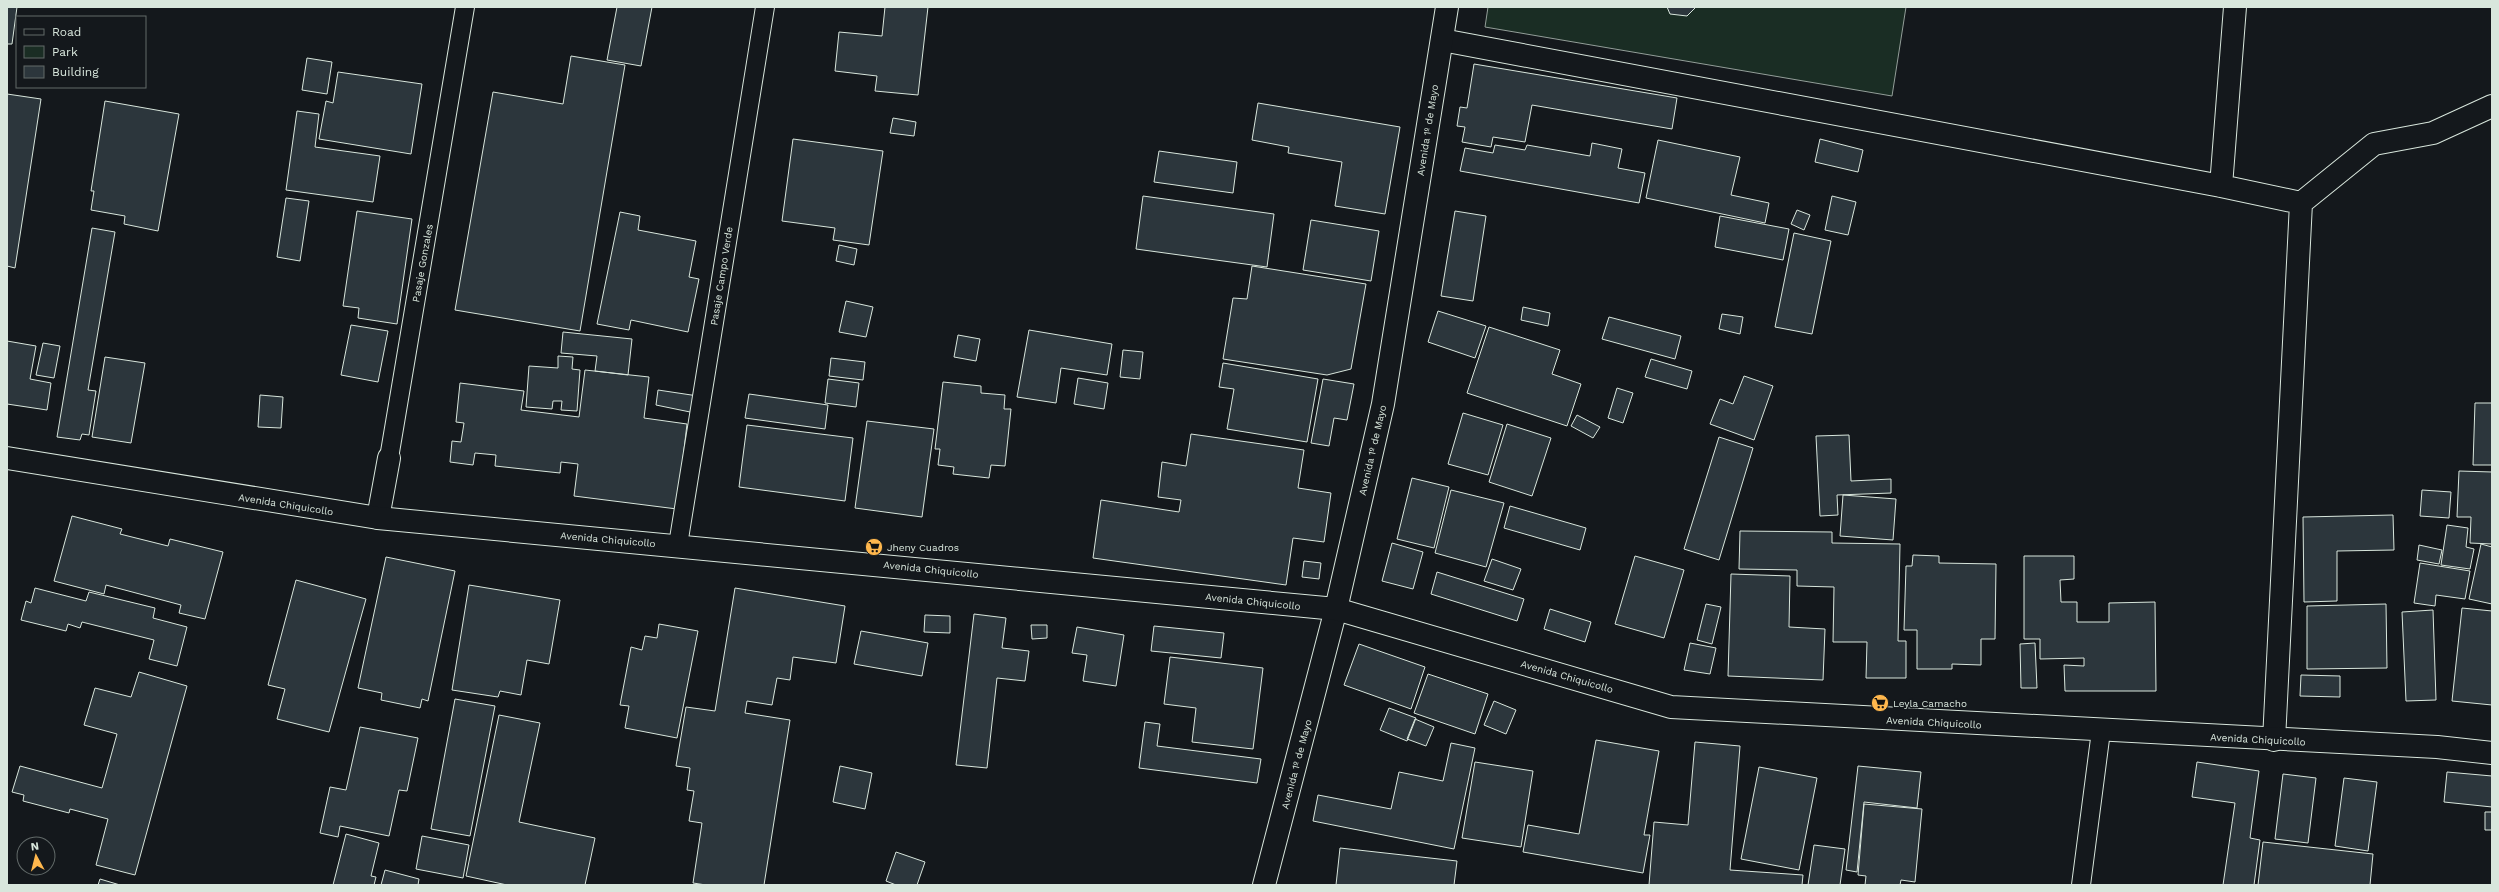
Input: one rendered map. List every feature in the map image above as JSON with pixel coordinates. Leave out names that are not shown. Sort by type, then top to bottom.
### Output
[{"type":"main road","name":"Avenida 1º de Mayo","points":[[1264,885],[1336,609],[1383,404],[1447,7]]},
{"type":"main road","points":[[2221,186],[2234,7]]},
{"type":"main road","points":[[1442,40],[2221,186],[2301,203]]},
{"type":"main road","points":[[2274,740],[2301,203],[2374,144],[2433,133],[2492,106]]},
{"type":"main road","name":"Avenida Chiquicollo","points":[[7,458],[378,518],[678,545],[1336,609],[1671,707],[2101,731],[2437,747],[2492,753]]},
{"type":"main road","name":"Pasaje Gonzales","points":[[378,518],[389,458]]},
{"type":"lane","name":"Pasaje Gonzales","points":[[389,458],[465,7]]},
{"type":"lane","name":"Pasaje Campo Verde","points":[[678,545],[765,7]]},
{"type":"lane","points":[[2081,885],[2101,731]]},
{"type":"green space","points":[[1488,7],[1906,7],[1892,96],[1485,27]]},
{"type":"building","points":[[7,7],[17,7],[12,44],[7,44]]},
{"type":"building","points":[[617,7],[652,7],[641,66],[607,60]]},
{"type":"building","points":[[885,7],[928,7],[918,95],[875,91],[877,76],[835,71],[839,32],[882,36]]},
{"type":"building","points":[[1667,7],[1696,7],[1687,16],[1670,14]]},
{"type":"building","points":[[571,56],[625,65],[580,331],[455,310],[493,92],[563,104]]},
{"type":"building","points":[[307,58],[332,62],[327,94],[302,90]]},
{"type":"building","points":[[1474,64],[1677,98],[1672,129],[1532,105],[1525,142],[1493,137],[1491,147],[1462,142],[1465,127],[1457,126],[1460,107],[1467,108]]},
{"type":"building","points":[[338,72],[422,84],[411,154],[319,139],[326,101],[333,103]]},
{"type":"building","points":[[7,94],[41,99],[15,268],[7,266]]},
{"type":"building","points":[[105,101],[179,114],[158,231],[124,224],[125,216],[91,210],[94,191],[91,191]]},
{"type":"building","points":[[1258,103],[1400,127],[1385,214],[1335,206],[1342,162],[1288,153],[1289,147],[1252,140]]},
{"type":"building","points":[[297,111],[319,114],[315,147],[380,156],[373,202],[286,190]]},
{"type":"building","points":[[893,118],[916,122],[914,136],[890,133]]},
{"type":"building","points":[[793,139],[883,151],[869,245],[833,240],[835,228],[782,221]]},
{"type":"building","points":[[1820,139],[1863,150],[1858,172],[1815,162]]},
{"type":"building","points":[[1658,140],[1740,157],[1731,195],[1769,203],[1765,223],[1646,198]]},
{"type":"building","points":[[1592,143],[1622,149],[1618,168],[1645,173],[1639,203],[1460,171],[1465,148],[1493,153],[1495,145],[1525,150],[1527,145],[1590,156]]},
{"type":"building","points":[[1159,151],[1237,162],[1233,193],[1154,182]]},
{"type":"building","points":[[1143,196],[1274,214],[1267,267],[1136,249]]},
{"type":"building","points":[[1832,196],[1856,202],[1848,235],[1825,230]]},
{"type":"building","points":[[286,198],[309,201],[300,261],[277,257]]},
{"type":"building","points":[[1797,210],[1810,215],[1804,230],[1791,224]]},
{"type":"building","points":[[357,211],[412,219],[397,324],[358,318],[359,308],[343,306]]},
{"type":"building","points":[[1455,211],[1486,216],[1473,301],[1441,296]]},
{"type":"building","points":[[620,212],[640,216],[638,230],[696,241],[689,277],[699,279],[688,332],[631,320],[629,330],[597,324]]},
{"type":"building","points":[[1720,216],[1789,229],[1783,260],[1715,247]]},
{"type":"building","points":[[1311,220],[1379,231],[1371,281],[1303,270]]},
{"type":"building","points":[[92,228],[115,232],[88,390],[96,391],[89,435],[82,434],[80,440],[57,437]]},
{"type":"building","points":[[1794,233],[1831,241],[1812,334],[1775,327]]},
{"type":"building","points":[[839,245],[857,249],[854,265],[836,261]]},
{"type":"building","points":[[1252,266],[1366,284],[1351,369],[1327,375],[1223,359],[1233,298],[1247,299]]},
{"type":"building","points":[[846,301],[873,307],[866,337],[839,332]]},
{"type":"building","points":[[1523,307],[1550,313],[1548,326],[1521,320]]},
{"type":"building","points":[[1438,311],[1486,326],[1475,358],[1428,342]]},
{"type":"building","points":[[1722,314],[1743,317],[1740,334],[1719,329]]},
{"type":"building","points":[[1609,317],[1681,336],[1675,359],[1602,339]]},
{"type":"building","points":[[351,325],[388,331],[378,382],[341,375]]},
{"type":"building","points":[[1489,327],[1560,350],[1552,374],[1581,384],[1567,426],[1467,393]]},
{"type":"building","points":[[1029,330],[1112,344],[1107,375],[1061,368],[1056,403],[1017,397]]},
{"type":"building","points":[[563,332],[632,339],[628,375],[595,371],[597,356],[561,353]]},
{"type":"building","points":[[958,335],[980,339],[976,361],[954,357]]},
{"type":"building","points":[[7,341],[36,346],[30,379],[51,383],[47,410],[7,404]]},
{"type":"building","points":[[43,343],[60,346],[54,378],[36,375]]},
{"type":"building","points":[[1123,350],[1143,352],[1140,379],[1120,377]]},
{"type":"building","points":[[558,356],[573,357],[572,369],[580,370],[577,411],[561,410],[562,401],[553,401],[552,409],[526,407],[529,366],[558,368]]},
{"type":"building","points":[[105,357],[145,363],[131,443],[92,437]]},
{"type":"building","points":[[831,358],[865,362],[863,380],[829,376]]},
{"type":"building","points":[[1651,359],[1692,371],[1687,389],[1645,377]]},
{"type":"building","points":[[1223,363],[1318,379],[1307,442],[1227,429],[1234,389],[1219,387]]},
{"type":"building","points":[[585,370],[649,377],[644,418],[687,424],[677,509],[574,496],[578,464],[561,462],[560,473],[495,466],[496,455],[475,453],[473,465],[450,462],[452,441],[461,442],[464,423],[456,422],[460,383],[524,391],[521,410],[579,417]]},
{"type":"building","points":[[1744,376],[1773,386],[1754,440],[1710,424],[1720,399],[1733,404]]},
{"type":"building","points":[[1078,378],[1108,383],[1104,409],[1074,404]]},
{"type":"building","points":[[828,379],[859,383],[856,407],[825,403]]},
{"type":"building","points":[[1323,379],[1354,384],[1347,420],[1334,418],[1329,446],[1311,443]]},
{"type":"building","points":[[943,382],[981,386],[981,393],[1005,395],[1004,409],[1011,409],[1005,466],[991,465],[989,478],[953,474],[954,467],[938,465],[940,449],[935,449]]},
{"type":"building","points":[[1617,388],[1633,393],[1623,423],[1608,418]]},
{"type":"building","points":[[658,390],[698,396],[695,413],[656,405]]},
{"type":"building","points":[[749,394],[828,405],[825,429],[745,418]]},
{"type":"building","points":[[260,395],[283,397],[281,428],[258,427]]},
{"type":"building","points":[[2475,403],[2492,403],[2492,465],[2473,465]]},
{"type":"building","points":[[1463,413],[1503,425],[1488,475],[1448,464]]},
{"type":"building","points":[[1577,415],[1600,427],[1593,438],[1571,426]]},
{"type":"building","points":[[867,421],[934,429],[922,517],[855,508]]},
{"type":"building","points":[[1507,424],[1551,438],[1532,496],[1489,482]]},
{"type":"building","points":[[747,425],[853,438],[845,501],[739,487]]},
{"type":"building","points":[[1191,434],[1304,450],[1298,488],[1331,493],[1324,542],[1293,538],[1286,585],[1093,558],[1101,500],[1179,512],[1181,500],[1158,497],[1162,462],[1186,466]]},
{"type":"building","points":[[1849,435],[1851,481],[1891,479],[1891,493],[1837,495],[1838,515],[1820,516],[1816,436]]},
{"type":"building","points":[[1719,437],[1753,448],[1719,560],[1684,549]]},
{"type":"building","points":[[2459,471],[2492,472],[2492,544],[2470,543],[2471,517],[2457,517]]},
{"type":"building","points":[[1412,478],[1449,487],[1434,548],[1397,539]]},
{"type":"building","points":[[1451,490],[1504,503],[1486,567],[1435,553]]},
{"type":"building","points":[[2422,490],[2451,492],[2449,518],[2420,516]]},
{"type":"building","points":[[1843,495],[1896,499],[1893,540],[1840,536]]},
{"type":"building","points":[[1510,506],[1586,528],[1580,550],[1504,528]]},
{"type":"building","points":[[2393,515],[2394,550],[2337,551],[2337,601],[2304,602],[2303,517]]},
{"type":"building","points":[[72,516],[122,529],[120,534],[168,546],[170,539],[223,552],[205,619],[179,613],[181,605],[106,585],[104,594],[54,581]]},
{"type":"building","points":[[2447,525],[2468,528],[2466,547],[2474,549],[2470,569],[2441,565]]},
{"type":"building","points":[[1740,531],[1832,532],[1832,543],[1900,544],[1898,641],[1906,641],[1906,678],[1866,678],[1867,642],[1833,642],[1834,587],[1797,586],[1797,570],[1739,569]]},
{"type":"building","points":[[1392,543],[1423,552],[1413,589],[1382,581]]},
{"type":"building","points":[[2481,544],[2492,547],[2492,604],[2469,599]]},
{"type":"building","points":[[2419,545],[2442,550],[2439,564],[2417,560]]},
{"type":"building","points":[[1913,555],[1939,556],[1939,563],[1996,564],[1995,639],[1981,639],[1981,665],[1952,664],[1952,669],[1917,669],[1917,630],[1904,630],[1906,566],[1912,566]]},
{"type":"building","points":[[1635,556],[1684,570],[1664,638],[1615,624]]},
{"type":"building","points":[[2024,556],[2074,556],[2074,579],[2060,580],[2061,602],[2077,602],[2077,622],[2109,622],[2109,603],[2155,602],[2156,691],[2065,691],[2064,665],[2084,666],[2084,658],[2040,659],[2040,639],[2024,639]]},
{"type":"building","points":[[386,557],[455,571],[428,701],[422,699],[420,708],[381,700],[382,693],[358,688]]},
{"type":"building","points":[[1492,559],[1521,569],[1513,590],[1484,581]]},
{"type":"building","points":[[1304,561],[1321,563],[1319,579],[1302,577]]},
{"type":"building","points":[[2420,563],[2470,571],[2465,599],[2436,595],[2435,606],[2414,603]]},
{"type":"building","points":[[1437,572],[1524,599],[1517,621],[1431,594]]},
{"type":"building","points":[[1731,574],[1790,576],[1789,627],[1825,629],[1823,680],[1728,676]]},
{"type":"building","points":[[296,580],[366,599],[329,732],[277,719],[285,689],[268,685]]},
{"type":"building","points":[[469,585],[560,600],[549,664],[527,660],[521,695],[500,691],[498,697],[452,690]]},
{"type":"building","points":[[35,588],[86,601],[89,592],[155,608],[153,618],[187,627],[177,666],[149,659],[154,640],[82,622],[80,628],[68,624],[66,631],[21,620],[26,601],[31,603]]},
{"type":"building","points":[[735,588],[845,606],[836,663],[793,657],[790,680],[777,678],[772,705],[747,701],[745,713],[790,720],[764,885],[706,885],[693,883],[702,823],[689,821],[694,791],[687,790],[690,768],[676,766],[686,707],[715,711]]},
{"type":"building","points":[[1706,604],[1721,607],[1712,644],[1697,640]]},
{"type":"building","points":[[2386,604],[2387,668],[2307,669],[2307,606]]},
{"type":"building","points":[[2462,608],[2492,611],[2492,705],[2452,701]]},
{"type":"building","points":[[1550,609],[1591,622],[1585,642],[1544,629]]},
{"type":"building","points":[[2433,610],[2436,700],[2406,701],[2402,612]]},
{"type":"building","points":[[974,614],[1006,618],[1002,648],[1029,651],[1025,681],[997,678],[987,768],[956,765]]},
{"type":"building","points":[[925,615],[950,616],[950,633],[924,632]]},
{"type":"building","points":[[659,624],[698,631],[677,738],[625,728],[629,706],[620,705],[631,647],[642,650],[645,636],[657,638]]},
{"type":"building","points":[[1031,625],[1047,625],[1047,638],[1032,639]]},
{"type":"building","points":[[1154,626],[1224,633],[1221,658],[1151,651]]},
{"type":"building","points":[[1077,627],[1124,635],[1116,686],[1083,681],[1087,655],[1072,653]]},
{"type":"building","points":[[861,631],[928,643],[922,676],[854,664]]},
{"type":"building","points":[[1690,643],[1716,648],[1710,674],[1684,670]]},
{"type":"building","points":[[2035,643],[2037,688],[2021,688],[2020,644]]},
{"type":"building","points":[[1359,644],[1425,667],[1411,709],[1344,685]]},
{"type":"building","points":[[1170,657],[1263,668],[1253,749],[1192,742],[1196,708],[1164,704]]},
{"type":"building","points":[[139,672],[187,686],[135,875],[96,865],[108,819],[70,809],[69,813],[23,801],[24,795],[12,792],[20,766],[102,788],[117,734],[84,725],[95,688],[131,697]]},
{"type":"building","points":[[1428,674],[1488,694],[1475,734],[1414,713]]},
{"type":"building","points":[[2301,675],[2340,676],[2340,697],[2300,696]]},
{"type":"building","points":[[455,699],[495,706],[470,836],[431,829]]},
{"type":"building","points":[[1494,701],[1516,710],[1506,734],[1484,725]]},
{"type":"building","points":[[1389,708],[1416,718],[1407,741],[1380,730]]},
{"type":"building","points":[[499,715],[540,723],[519,822],[595,838],[585,885],[507,885],[466,876]]},
{"type":"building","points":[[1415,719],[1434,727],[1426,746],[1407,739]]},
{"type":"building","points":[[1145,722],[1160,724],[1157,746],[1261,759],[1257,783],[1139,768]]},
{"type":"building","points":[[360,727],[418,738],[407,791],[399,790],[389,836],[340,826],[338,837],[320,833],[330,787],[346,790]]},
{"type":"building","points":[[1596,740],[1659,751],[1644,835],[1650,835],[1643,873],[1523,852],[1528,825],[1579,834]]},
{"type":"building","points":[[1695,742],[1740,746],[1730,870],[1803,875],[1802,885],[1649,885],[1654,822],[1688,825]]},
{"type":"building","points":[[1451,743],[1475,748],[1454,849],[1313,821],[1318,795],[1391,809],[1399,772],[1443,781]]},
{"type":"building","points":[[1475,762],[1533,771],[1521,847],[1462,838]]},
{"type":"building","points":[[2197,762],[2259,771],[2250,838],[2260,840],[2254,885],[2223,885],[2235,803],[2192,797]]},
{"type":"building","points":[[840,766],[872,773],[865,809],[833,802]]},
{"type":"building","points":[[1858,766],[1921,772],[1917,808],[1864,802],[1857,872],[1846,870]]},
{"type":"building","points":[[1759,767],[1817,778],[1799,870],[1741,859]]},
{"type":"building","points":[[2447,772],[2492,776],[2492,807],[2444,802]]},
{"type":"building","points":[[2283,774],[2316,778],[2308,843],[2275,839]]},
{"type":"building","points":[[2344,778],[2377,782],[2368,851],[2335,846]]},
{"type":"building","points":[[1864,804],[1922,809],[1915,882],[1901,880],[1900,885],[1865,885],[1866,876],[1858,875]]},
{"type":"building","points":[[2485,812],[2492,812],[2492,830],[2485,830]]},
{"type":"building","points":[[346,834],[379,843],[371,876],[376,877],[374,885],[333,885]]},
{"type":"building","points":[[422,836],[469,845],[463,878],[416,869]]},
{"type":"building","points":[[2263,842],[2373,854],[2370,885],[2258,885]]},
{"type":"building","points":[[1814,845],[1845,849],[1840,885],[1808,885]]},
{"type":"building","points":[[1340,848],[1457,861],[1454,885],[1336,885]]},
{"type":"building","points":[[896,852],[925,862],[917,885],[896,885],[886,881]]},
{"type":"building","points":[[385,870],[419,879],[418,885],[381,885]]},
{"type":"building","points":[[100,879],[120,885],[98,885]]},
{"type":"place","name":"Jheny Cuadros","points":[[874,547]]},
{"type":"place","name":"Leyla Camacho","points":[[1880,703]]}]
